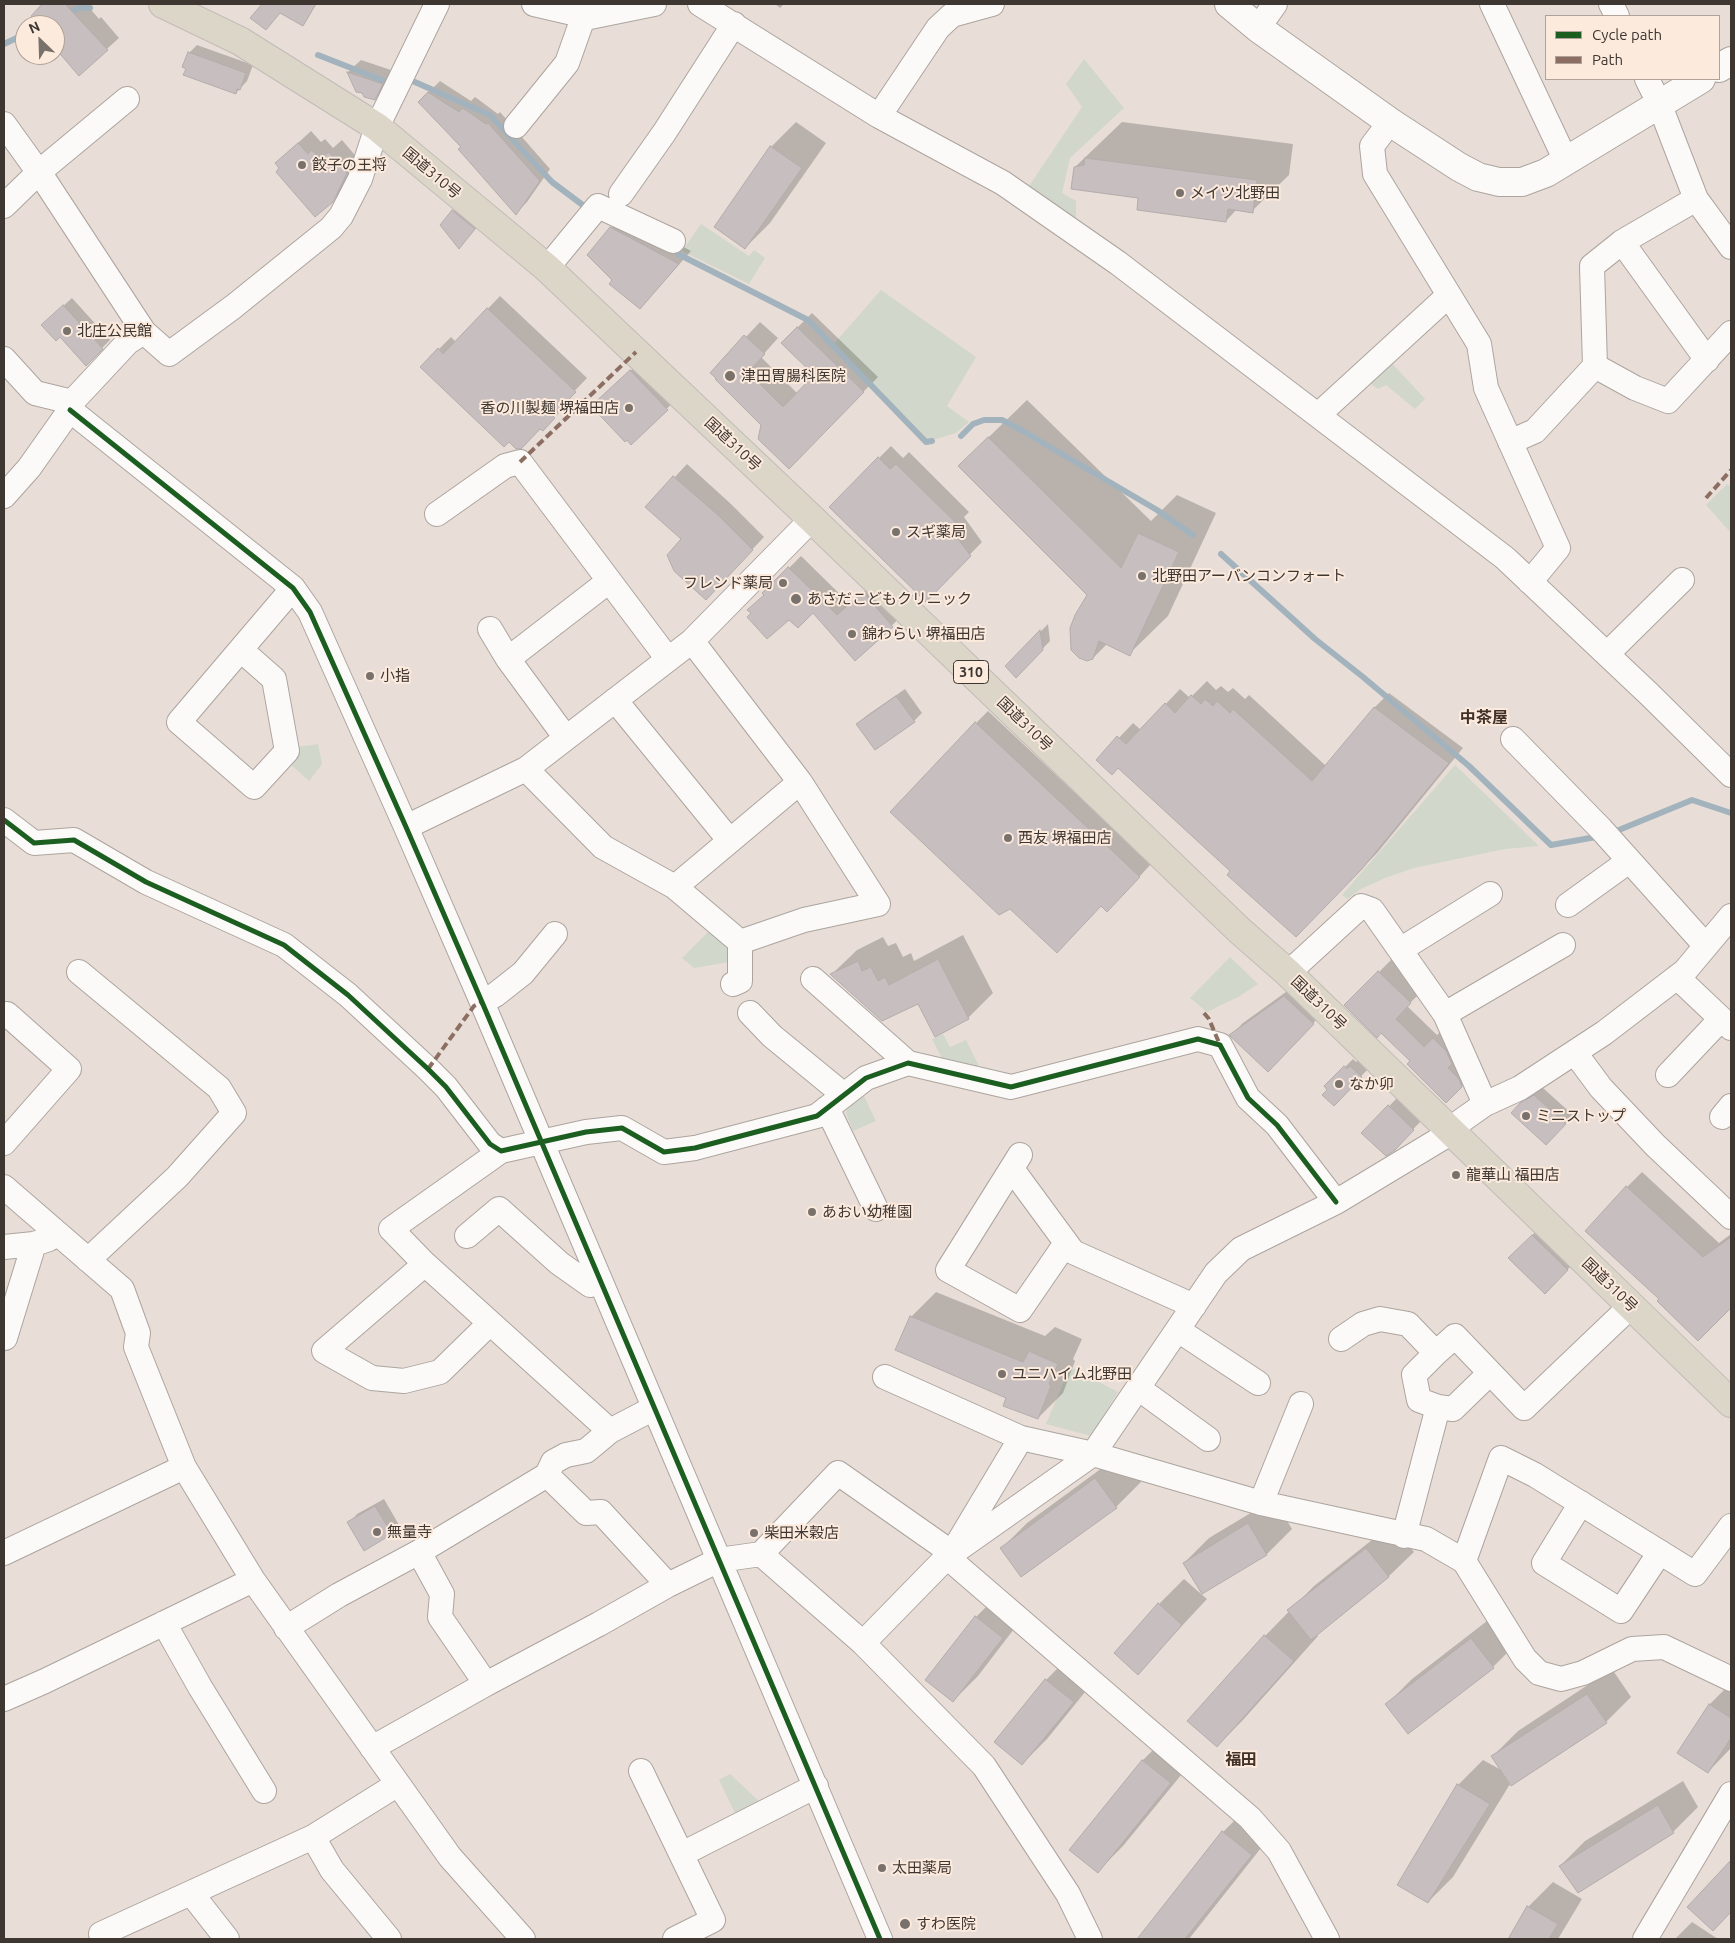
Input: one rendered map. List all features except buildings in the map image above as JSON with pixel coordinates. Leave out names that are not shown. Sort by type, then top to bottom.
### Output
[{"type":"highway","name":"国道310号","points":[[162,4],[240,41],[377,127],[547,268],[812,519],[1239,930],[1288,973],[1731,1403]]},
{"type":"street","points":[[4,124],[39,172],[144,332],[168,354],[234,307],[331,228],[340,216],[360,179],[377,127],[438,4]]},
{"type":"street","points":[[534,4],[590,17],[654,4]]},
{"type":"street","points":[[700,4],[879,116],[1003,183],[1118,263],[1505,558],[1731,775]]},
{"type":"street","points":[[879,116],[938,28],[946,9],[992,4]]},
{"type":"street","points":[[1229,4],[1258,28],[1390,122],[1459,167],[1478,176],[1499,182],[1522,182],[1546,174],[1699,80]]},
{"type":"street","points":[[1258,28],[1275,4]]},
{"type":"street","points":[[1492,4],[1566,161]]},
{"type":"street","points":[[516,126],[567,63],[584,16]]},
{"type":"street","points":[[621,194],[664,133],[734,24]]},
{"type":"street","points":[[1720,67],[1731,61]]},
{"type":"street","points":[[1648,80],[1659,103],[1696,199],[1731,247]]},
{"type":"street","points":[[4,206],[39,172],[127,99]]},
{"type":"street","points":[[1390,122],[1372,146],[1375,174],[1479,344],[1486,388],[1558,548],[1530,582]]},
{"type":"street","points":[[1510,442],[1535,431],[1595,366],[1592,266],[1622,242],[1696,199]]},
{"type":"street","points":[[547,268],[598,206],[673,241]]},
{"type":"street","points":[[1622,242],[1707,360]]},
{"type":"street","points":[[1318,415],[1449,295]]},
{"type":"street","points":[[4,496],[29,468],[71,406],[128,342],[144,332]]},
{"type":"street","points":[[1595,366],[1635,388],[1668,401],[1731,333]]},
{"type":"street","points":[[4,359],[35,393],[71,406],[293,588],[310,612],[482,1002],[880,1939]]},
{"type":"street","points":[[437,514],[505,466],[520,462],[668,659]]},
{"type":"street","points":[[406,826],[526,769],[692,641],[812,519]]},
{"type":"street","points":[[1607,654],[1682,580]]},
{"type":"street","points":[[508,659],[609,581]]},
{"type":"street","points":[[240,650],[274,679],[287,751],[254,787],[179,722],[240,650],[293,588]]},
{"type":"street","points":[[490,629],[508,659],[566,738]]},
{"type":"street","points":[[692,641],[800,782],[878,904],[804,920],[740,942]]},
{"type":"street","points":[[615,700],[730,841]]},
{"type":"street","points":[[1513,739],[1601,829],[1706,946]]},
{"type":"street","points":[[526,769],[603,847],[674,887],[740,942]]},
{"type":"street","points":[[674,887],[800,782]]},
{"type":"street","points":[[4,820],[34,843],[74,840],[146,882],[284,945],[348,995],[428,1069],[446,1087],[490,1144],[501,1151]]},
{"type":"street","points":[[1568,905],[1630,861]]},
{"type":"street","points":[[1400,950],[1490,894]]},
{"type":"street","points":[[1288,973],[1361,906],[1372,910],[1445,1014],[1485,1104]]},
{"type":"street","points":[[863,1643],[950,1555],[1094,1454],[1216,1273],[1241,1249],[1336,1202],[1452,1132],[1461,1121],[1485,1104],[1520,1088],[1604,1034],[1685,970],[1731,916]]},
{"type":"street","points":[[482,1002],[495,996],[524,973],[555,934]]},
{"type":"street","points":[[733,984],[740,981],[740,942]]},
{"type":"street","points":[[1445,1014],[1563,945]]},
{"type":"street","points":[[79,972],[219,1088],[234,1113],[176,1177],[88,1260]]},
{"type":"street","points":[[1668,1075],[1726,1024],[1677,977]]},
{"type":"street","points":[[813,979],[908,1063],[1012,1087],[1198,1039],[1220,1045],[1248,1098],[1277,1125],[1336,1202]]},
{"type":"street","points":[[750,1013],[836,1102],[876,1209]]},
{"type":"street","points":[[4,1143],[69,1069],[7,1014]]},
{"type":"street","points":[[1575,1053],[1607,1095],[1655,1145],[1731,1217]]},
{"type":"street","points":[[610,1431],[425,1264],[391,1229],[501,1151],[586,1132],[622,1128],[664,1152],[695,1148],[817,1116],[866,1078],[908,1063]]},
{"type":"street","points":[[1066,1243],[1020,1310],[948,1270],[1016,1162],[1073,1252],[1194,1306]]},
{"type":"street","points":[[4,1187],[122,1289],[138,1334],[136,1347],[184,1467],[253,1580],[450,1857],[523,1939]]},
{"type":"street","points":[[467,1236],[499,1209],[559,1264],[590,1285],[600,1282]]},
{"type":"street","points":[[4,1247],[34,1244],[60,1236]]},
{"type":"street","points":[[4,1338],[34,1244]]},
{"type":"street","points":[[425,1264],[324,1350],[372,1378],[404,1381],[440,1372],[490,1322]]},
{"type":"street","points":[[1490,1372],[1453,1409],[1438,1407],[1419,1400],[1414,1374],[1455,1336],[1490,1372],[1524,1408],[1632,1305]]},
{"type":"street","points":[[1341,1339],[1363,1324],[1380,1319],[1408,1324],[1436,1353]]},
{"type":"street","points":[[1178,1330],[1258,1383]]},
{"type":"street","points":[[885,1378],[1021,1438],[1094,1454],[1261,1503],[1426,1540],[1464,1561],[1525,1660],[1539,1673],[1561,1679],[1583,1673],[1632,1649],[1664,1646],[1731,1679]]},
{"type":"street","points":[[1138,1388],[1208,1439]]},
{"type":"street","points":[[1261,1503],[1302,1404]]},
{"type":"street","points":[[1404,1536],[1438,1407]]},
{"type":"street","points":[[286,1628],[339,1595],[419,1552],[548,1475],[553,1462],[566,1454],[586,1451],[610,1431],[654,1408]]},
{"type":"street","points":[[950,1555],[1021,1438]]},
{"type":"street","points":[[1464,1561],[1501,1458],[1535,1475],[1695,1574],[1731,1526]]},
{"type":"street","points":[[4,1554],[184,1467]]},
{"type":"street","points":[[372,1748],[668,1585],[719,1560],[761,1554],[838,1473],[950,1555],[1250,1818],[1279,1851],[1327,1939]]},
{"type":"street","points":[[548,1475],[586,1513],[601,1512],[668,1585]]},
{"type":"street","points":[[1581,1503],[1544,1562],[1621,1611],[1660,1552]]},
{"type":"street","points":[[419,1552],[442,1594],[440,1616],[486,1684]]},
{"type":"street","points":[[761,1554],[863,1643],[984,1766],[1068,1894],[1090,1939]]},
{"type":"street","points":[[4,1699],[253,1580]]},
{"type":"street","points":[[164,1623],[200,1687],[264,1792]]},
{"type":"street","points":[[641,1771],[713,1920],[675,1939]]},
{"type":"street","points":[[102,1934],[313,1838],[398,1784]]},
{"type":"street","points":[[682,1854],[816,1786]]},
{"type":"street","points":[[1645,1939],[1731,1794]]},
{"type":"street","points":[[313,1838],[332,1870],[389,1939]]},
{"type":"street","points":[[191,1893],[228,1939]]},
{"type":"shaded area","points":[[1084,59],[1124,108],[1070,158],[1062,193],[1076,201],[1076,224],[1027,189],[1082,107],[1066,84]]},
{"type":"shaded area","points":[[701,224],[749,256],[754,250],[765,258],[749,284],[682,251]]},
{"type":"shaded area","points":[[881,290],[976,357],[947,406],[969,422],[956,433],[926,442],[832,346]]},
{"type":"shaded area","points":[[1389,360],[1425,399],[1415,409],[1386,385],[1378,389],[1367,381]]},
{"type":"shaded area","points":[[1727,484],[1731,487],[1731,533],[1706,505]]},
{"type":"shaded area","points":[[318,744],[322,764],[309,781],[289,763],[297,747]]},
{"type":"shaded area","points":[[1455,765],[1539,846],[1505,849],[1414,868],[1361,889],[1347,899],[1342,895]]},
{"type":"shaded area","points":[[709,931],[729,947],[729,962],[694,968],[682,958]]},
{"type":"shaded area","points":[[1230,957],[1258,984],[1238,997],[1207,1012],[1190,998]]},
{"type":"shaded area","points":[[943,1034],[950,1047],[966,1040],[984,1076],[946,1066],[932,1039]]},
{"type":"shaded area","points":[[862,1092],[876,1121],[853,1131],[846,1113],[848,1102]]},
{"type":"shaded area","points":[[1070,1367],[1118,1392],[1091,1436],[1046,1424]]},
{"type":"shaded area","points":[[730,1774],[762,1804],[737,1817],[719,1780]]},
{"type":"waterway","points":[[66,14],[79,8],[90,8]]},
{"type":"waterway","points":[[4,44],[15,39]]},
{"type":"waterway","points":[[318,55],[387,82]]},
{"type":"waterway","points":[[408,79],[490,115],[552,182],[584,206]]},
{"type":"waterway","points":[[678,254],[808,320],[926,442],[932,441]]},
{"type":"waterway","points":[[961,436],[973,424],[984,420],[1002,420],[1157,510],[1193,535]]},
{"type":"waterway","points":[[1221,554],[1315,639],[1469,766],[1551,845],[1596,837]]},
{"type":"waterway","points":[[1614,832],[1692,800],[1731,813]]},
{"type":"marked path","points":[[520,462],[636,352]]},
{"type":"marked path","points":[[1706,498],[1731,470]]},
{"type":"marked path","points":[[428,1069],[474,1006],[482,1002]]},
{"type":"marked path","points":[[1204,1013],[1209,1019],[1220,1045]]},
{"type":"cycle path","points":[[70,410],[293,588],[310,612],[482,1002],[880,1939]]},
{"type":"cycle path","points":[[4,820],[34,843],[74,840],[146,882],[284,945],[348,995],[428,1069],[446,1087],[490,1144],[501,1151],[586,1132],[622,1128],[664,1152],[695,1148],[817,1116],[866,1078],[908,1063],[1011,1087],[1198,1039],[1220,1045],[1248,1098],[1277,1125],[1336,1202]]},
{"type":"place","name":"餃子の王将","points":[[302,165]]},
{"type":"place","name":"メイツ北野田","points":[[1180,193]]},
{"type":"place","name":"北庄公民館","points":[[67,331]]},
{"type":"place","name":"津田胃腸科医院","points":[[730,376]]},
{"type":"place","name":"香の川製麺 堺福田店","points":[[629,408]]},
{"type":"place","name":"スギ薬局","points":[[896,532]]},
{"type":"place","name":"北野田アーバンコンフォート","points":[[1142,576]]},
{"type":"place","name":"フレンド薬局","points":[[783,583]]},
{"type":"place","name":"あさだこどもクリニック","points":[[796,599]]},
{"type":"place","name":"錦わらい 堺福田店","points":[[852,634]]},
{"type":"place","name":"小指","points":[[370,676]]},
{"type":"place","name":"西友 堺福田店","points":[[1008,838]]},
{"type":"place","name":"なか卯","points":[[1339,1084]]},
{"type":"place","name":"ミニストップ","points":[[1526,1116]]},
{"type":"place","name":"龍華山 福田店","points":[[1456,1175]]},
{"type":"place","name":"あおい幼稚園","points":[[812,1212]]},
{"type":"place","name":"ユニハイム北野田","points":[[1002,1374]]},
{"type":"place","name":"無量寺","points":[[377,1532]]},
{"type":"place","name":"柴田米穀店","points":[[754,1533]]},
{"type":"place","name":"太田薬局","points":[[882,1868]]},
{"type":"place","name":"すわ医院","points":[[905,1924]]},
{"type":"district","name":"中茶屋","points":[[1484,718]]},
{"type":"district","name":"福田","points":[[1241,1760]]}]
